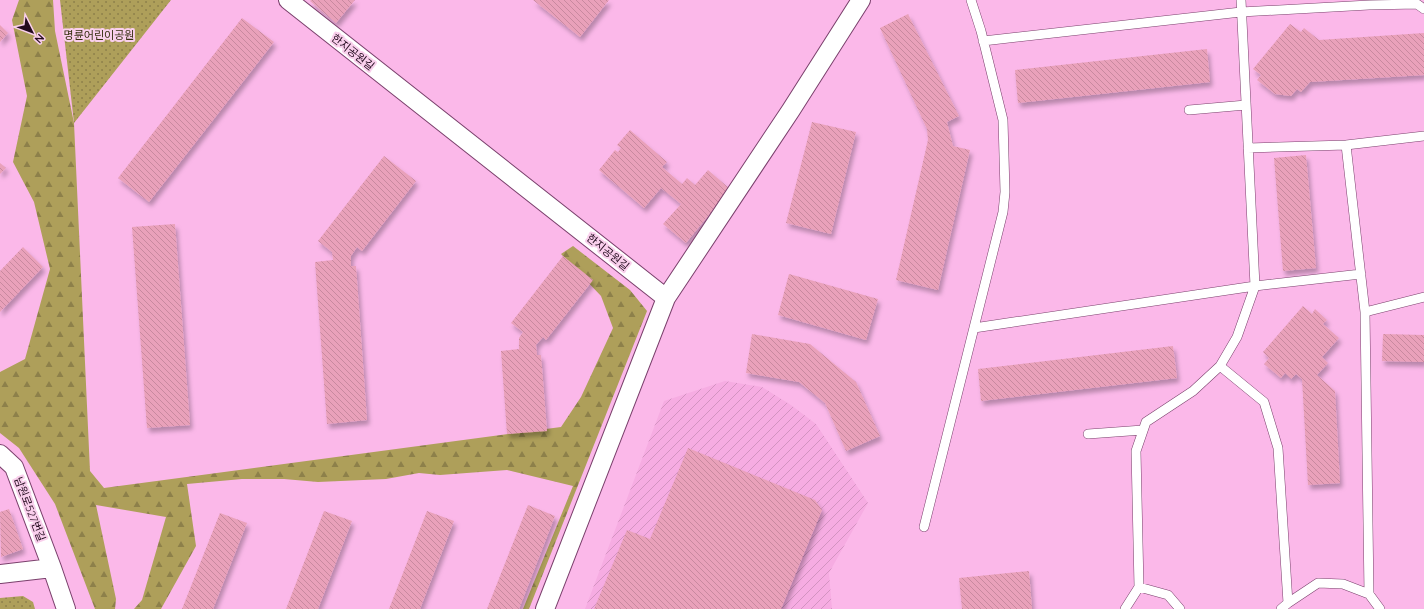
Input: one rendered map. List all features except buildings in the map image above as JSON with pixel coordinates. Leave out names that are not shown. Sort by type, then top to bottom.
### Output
[{"type":"street","name":"한지공원길","points":[[288,0],[666,298]]},
{"type":"street","points":[[545,609],[666,298],[792,110],[861,0]]},
{"type":"street","name":"남원로527번길","points":[[0,454],[14,467],[66,609]]},
{"type":"street","points":[[0,574],[52,568]]},
{"type":"lane","points":[[924,527],[1003,212],[1005,192],[1003,120],[971,0]]},
{"type":"lane","points":[[1125,609],[1140,587],[1136,451],[1146,422],[1193,391],[1220,366],[1237,337],[1255,286],[1241,0]]},
{"type":"lane","points":[[983,41],[1242,12],[1416,4],[1424,9]]},
{"type":"lane","points":[[1189,110],[1246,105]]},
{"type":"lane","points":[[1248,148],[1346,145],[1424,136]]},
{"type":"lane","points":[[1346,145],[1365,312],[1369,594]]},
{"type":"lane","points":[[974,328],[1255,286],[1361,274]]},
{"type":"lane","points":[[1365,312],[1424,297]]},
{"type":"lane","points":[[1220,366],[1264,402],[1278,448],[1288,603]]},
{"type":"lane","points":[[1088,434],[1143,430]]},
{"type":"lane","points":[[1281,609],[1318,583],[1343,584],[1369,594],[1380,609]]},
{"type":"lane","points":[[1140,587],[1168,595],[1180,609]]},
{"type":"shaded area","points":[[725,381],[762,387],[791,405],[816,424],[868,503],[829,573],[832,609],[585,609],[664,401]]},
{"type":"green space","points":[[19,0],[53,0],[55,31],[74,123],[90,471],[104,488],[561,427],[581,397],[613,328],[601,296],[561,254],[573,246],[630,290],[647,311],[529,609],[523,609],[573,486],[507,470],[440,475],[419,473],[386,479],[318,482],[284,479],[242,479],[187,484],[196,546],[161,609],[134,609],[142,600],[166,517],[96,505],[116,599],[115,609],[95,609],[55,504],[19,448],[0,433],[0,372],[25,359],[50,269],[34,202],[13,162],[27,96],[12,20]]},
{"type":"green space","name":"명륜어린이공원","points":[[60,0],[171,0],[74,123]]},
{"type":"green space","points":[[23,596],[33,602],[35,609],[0,609],[0,598]]}]
